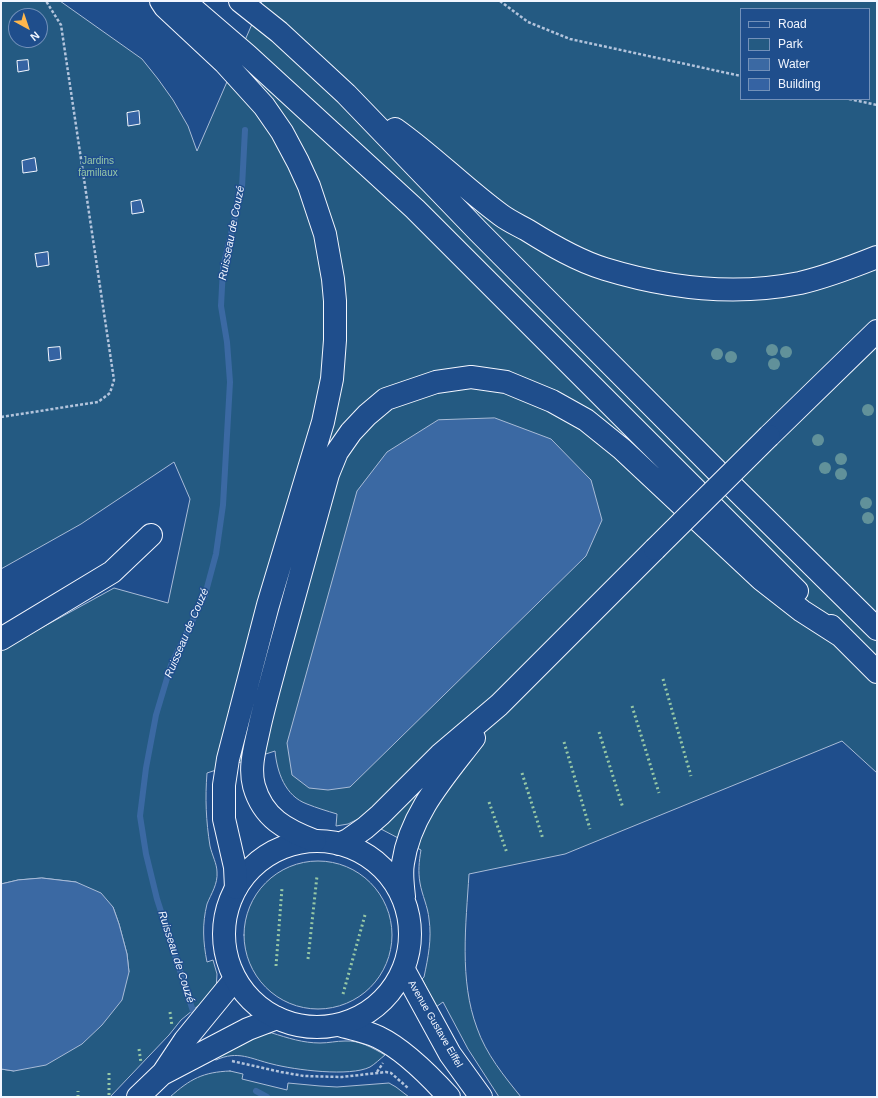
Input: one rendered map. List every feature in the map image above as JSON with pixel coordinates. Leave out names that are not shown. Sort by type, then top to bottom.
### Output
[{"type":"main road","points":[[161,1],[164,7],[225,63],[264,106],[282,132],[309,186],[325,234],[334,280],[335,340],[332,379],[322,422],[268,605],[235,731],[226,772],[224,785],[224,819],[235,867],[236,888]]},
{"type":"main road","points":[[184,1],[246,55],[415,209],[877,672]]},
{"type":"main road","points":[[240,1],[279,32],[346,94],[478,231],[877,629]]},
{"type":"main road","points":[[346,94],[403,134],[501,215],[572,255],[604,269],[657,282],[704,289],[755,289],[806,281],[841,272],[877,257]]},
{"type":"main road","points":[[340,844],[348,840],[375,820],[440,755],[499,705],[769,436],[877,331]]},
{"type":"main road","points":[[314,841],[290,831],[277,822],[265,809],[258,798],[254,786],[252,761],[266,700],[328,474],[338,452],[351,432],[367,415],[386,399],[436,382],[471,377],[506,382],[552,401],[586,420],[639,465],[761,579],[802,611],[841,636]]},
{"type":"main road","points":[[1,639],[112,572],[151,535]]},
{"type":"main road","points":[[404,900],[402,864],[407,843],[416,820],[439,784],[499,705]]},
{"type":"main road","points":[[314,841],[340,844],[356,849],[382,867],[398,887],[404,900],[408,912],[411,939],[408,957],[398,983],[379,1004],[367,1014],[354,1021],[339,1025],[312,1028],[298,1026],[277,1018],[264,1011],[251,999],[235,979],[226,954],[224,929],[227,911],[236,888],[248,871],[257,862],[283,847],[297,843],[314,841]]},
{"type":"main road","name":"Avenue Gustave Eiffel","points":[[404,970],[450,1054],[481,1097]]},
{"type":"main road","points":[[138,1097],[163,1073],[185,1040],[235,979]]},
{"type":"main road","points":[[163,1073],[248,1029],[277,1018]]},
{"type":"main road","points":[[339,1025],[365,1032],[392,1044],[449,1097]]},
{"type":"path","points":[[1,417],[98,402],[110,393],[114,380],[62,25],[46,1]]},
{"type":"path","points":[[500,1],[528,22],[570,39],[740,76]]},
{"type":"path","points":[[854,100],[877,105]]},
{"type":"path","points":[[204,1052],[212,1064],[229,1061],[237,1062],[304,1076],[342,1077],[391,1073],[412,1091]]},
{"type":"green space","name":"Jardins familiaux","points":[[1,1],[60,1],[142,59],[173,100],[188,126],[197,151],[262,1],[877,1],[877,773],[842,741],[565,854],[469,874],[465,952],[471,1010],[481,1038],[490,1056],[521,1097],[499,1097],[468,1049],[443,1002],[436,1007],[422,979],[424,977],[427,963],[430,926],[419,879],[421,850],[360,818],[348,824],[336,826],[337,814],[314,807],[299,800],[288,789],[280,775],[275,751],[207,773],[206,800],[208,828],[210,846],[217,869],[217,876],[207,904],[204,919],[204,933],[207,962],[213,960],[217,974],[216,991],[181,1020],[169,1035],[110,1097],[1,1097],[1,1069],[14,1071],[129,972],[127,954],[113,907],[76,882],[42,878],[18,880],[1,884],[1,650],[114,588],[168,603],[190,499],[174,462],[81,524],[1,569]]},
{"type":"green space","points":[[311,861],[325,861],[340,864],[353,869],[371,882],[384,900],[387,907],[391,920],[391,950],[387,963],[384,970],[371,988],[353,1001],[346,1004],[333,1008],[311,1009],[296,1006],[283,1001],[271,993],[260,982],[252,970],[247,957],[244,942],[244,928],[247,913],[252,900],[260,888],[271,877],[283,869],[296,864]]},
{"type":"green space","points":[[272,1033],[308,1042],[320,1043],[350,1041],[361,1043],[385,1055],[370,1067],[349,1072],[322,1072],[294,1068],[272,1064],[244,1056],[224,1057],[216,1060],[212,1058],[264,1034]]},
{"type":"green space","points":[[230,1071],[243,1074],[242,1079],[287,1090],[288,1083],[337,1087],[389,1083],[409,1097],[170,1097],[184,1085],[197,1078],[212,1073]]},
{"type":"water","points":[[495,418],[551,439],[591,480],[602,520],[586,556],[350,787],[328,790],[309,788],[292,775],[287,743],[357,491],[387,452],[438,420]]},
{"type":"water","points":[[42,878],[76,882],[101,893],[113,907],[127,954],[129,972],[122,1000],[102,1025],[82,1044],[46,1065],[14,1071],[1,1069],[1,884],[18,880]]},
{"type":"building","points":[[28,60],[29,70],[18,72],[17,61]]},
{"type":"building","points":[[139,111],[140,124],[128,126],[127,113]]},
{"type":"building","points":[[35,158],[37,171],[23,173],[22,161]]},
{"type":"building","points":[[141,200],[144,212],[132,214],[131,202]]},
{"type":"building","points":[[48,252],[49,265],[37,267],[35,254]]},
{"type":"building","points":[[60,347],[61,359],[49,361],[48,348]]},
{"type":"waterway","name":"Ruisseau de Couzé","points":[[193,1011],[157,899],[146,854],[140,816],[146,768],[156,715],[171,665],[205,595],[216,554],[223,505],[230,382],[227,342],[221,306],[223,268],[242,187],[245,130]]},
{"type":"waterway","name":"Ruisseau de Couzé","points":[[256,1091],[267,1097]]},
{"type":"hedge","points":[[663,679],[691,776]]},
{"type":"hedge","points":[[632,706],[659,793]]},
{"type":"hedge","points":[[599,732],[623,808]]},
{"type":"hedge","points":[[564,742],[590,829]]},
{"type":"hedge","points":[[522,773],[543,839]]},
{"type":"hedge","points":[[489,802],[507,853]]},
{"type":"hedge","points":[[308,959],[317,876]]},
{"type":"hedge","points":[[276,966],[282,888]]},
{"type":"hedge","points":[[343,994],[365,915]]},
{"type":"hedge","points":[[170,1012],[172,1026]]},
{"type":"hedge","points":[[139,1049],[141,1063]]},
{"type":"hedge","points":[[109,1073],[109,1097]]},
{"type":"hedge","points":[[78,1091],[78,1097]]}]
